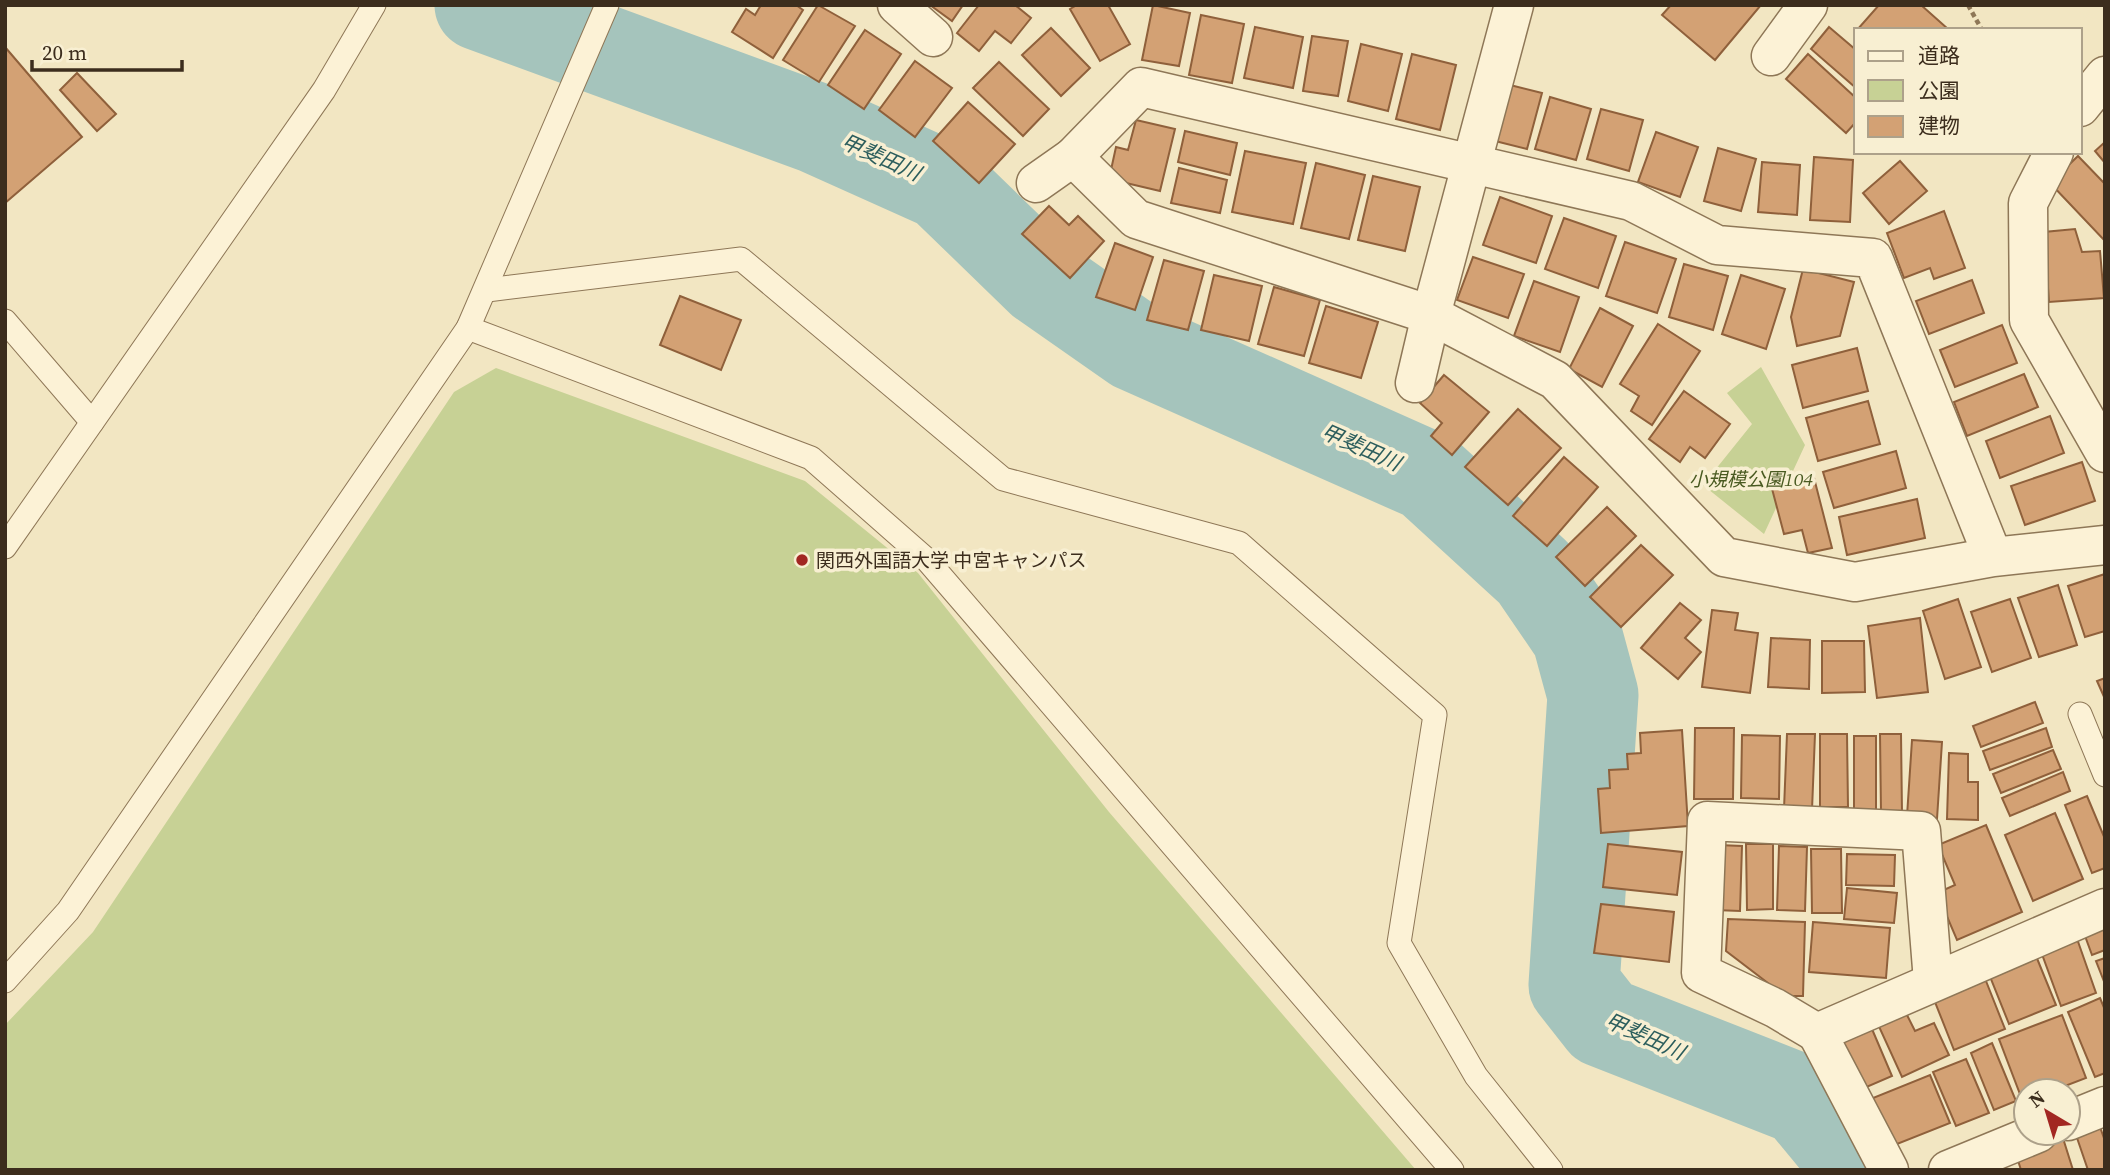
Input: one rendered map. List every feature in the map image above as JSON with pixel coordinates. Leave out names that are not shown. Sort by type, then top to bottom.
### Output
[{"type":"street","points":[[897,5],[933,37]]},
{"type":"street","points":[[1415,383],[1514,5]]},
{"type":"street","points":[[1771,56],[1808,5]]},
{"type":"street","points":[[2082,105],[2105,76]]},
{"type":"street","points":[[1037,183],[1073,157],[1141,87],[1631,201],[1717,244],[1873,258],[1993,557]]},
{"type":"street","points":[[2053,154],[2028,203],[2029,320],[2105,453]]},
{"type":"street","points":[[1073,157],[1136,219],[1431,315],[1555,380],[1724,556],[1855,582],[1993,557],[2105,545]]},
{"type":"street","points":[[1889,1170],[1817,1033],[1775,1008],[1701,973],[1707,821],[1921,831],[1933,981]]},
{"type":"street","points":[[1817,1033],[2105,908]]},
{"type":"street","points":[[2082,1115],[2105,1106]]},
{"type":"street","points":[[1948,1170],[2012,1144]]},
{"type":"lane","points":[[5,547],[324,90],[374,5]]},
{"type":"lane","points":[[5,981],[68,911],[468,328],[487,290],[607,5]]},
{"type":"lane","points":[[487,290],[741,259],[1003,479],[1239,543],[1436,715],[1399,943],[1476,1076],[1551,1170]]},
{"type":"lane","points":[[5,321],[92,422]]},
{"type":"lane","points":[[468,328],[811,458],[928,560],[1452,1170]]},
{"type":"lane","points":[[2080,715],[2105,775]]},
{"type":"path","points":[[1968,5],[1981,28]]},
{"type":"green space","name":"小規模公園104","points":[[1761,367],[1805,445],[1764,534],[1703,485],[1752,424],[1727,393]]},
{"type":"green space","points":[[496,368],[805,481],[918,573],[1109,812],[1416,1170],[5,1170],[5,1025],[93,932],[454,392]]},
{"type":"building","points":[[761,5],[796,5],[803,10],[773,58],[732,32],[746,9],[755,15]]},
{"type":"building","points":[[818,5],[855,26],[819,82],[783,60]]},
{"type":"building","points":[[930,5],[963,5],[952,21]]},
{"type":"building","points":[[979,5],[1015,5],[1031,18],[1011,43],[995,31],[979,51],[957,33]]},
{"type":"building","points":[[1077,5],[1108,5],[1130,44],[1100,61],[1070,9]]},
{"type":"building","points":[[1153,5],[1190,13],[1179,66],[1142,60]]},
{"type":"building","points":[[1671,5],[1761,5],[1715,60],[1662,15]]},
{"type":"building","points":[[1879,5],[1921,5],[1947,28],[1859,28]]},
{"type":"building","points":[[1201,15],[1244,24],[1232,83],[1189,75]]},
{"type":"building","points":[[1255,27],[1303,37],[1293,88],[1244,78]]},
{"type":"building","points":[[1829,27],[1854,48],[1854,86],[1811,49]]},
{"type":"building","points":[[1051,28],[1090,68],[1061,96],[1022,55]]},
{"type":"building","points":[[865,30],[901,54],[864,109],[828,85]]},
{"type":"building","points":[[1312,36],[1348,41],[1338,96],[1303,91]]},
{"type":"building","points":[[1361,44],[1402,54],[1388,111],[1348,101]]},
{"type":"building","points":[[5,47],[82,137],[5,203]]},
{"type":"building","points":[[1412,54],[1456,65],[1440,130],[1396,119]]},
{"type":"building","points":[[1808,54],[1854,96],[1854,124],[1846,133],[1786,79]]},
{"type":"building","points":[[915,61],[952,88],[915,137],[879,110]]},
{"type":"building","points":[[999,62],[1049,109],[1023,136],[973,88]]},
{"type":"building","points":[[77,73],[116,114],[97,131],[60,90]]},
{"type":"building","points":[[1510,85],[1542,93],[1527,149],[1495,141]]},
{"type":"building","points":[[1550,97],[1591,109],[1576,160],[1535,149]]},
{"type":"building","points":[[968,102],[1015,144],[979,183],[933,141]]},
{"type":"building","points":[[1601,109],[1643,120],[1629,171],[1587,159]]},
{"type":"building","points":[[1136,120],[1175,129],[1160,191],[1109,179],[1116,147],[1128,150]]},
{"type":"building","points":[[1185,131],[1237,143],[1230,175],[1178,162]]},
{"type":"building","points":[[1656,132],[1698,147],[1680,197],[1638,182]]},
{"type":"building","points":[[2105,142],[2105,163],[2095,151]]},
{"type":"building","points":[[1718,148],[1756,159],[1741,211],[1704,201]]},
{"type":"building","points":[[1245,151],[1306,163],[1293,224],[1232,212]]},
{"type":"building","points":[[2078,156],[2105,184],[2105,241],[2050,183]]},
{"type":"building","points":[[1814,157],[1853,160],[1850,222],[1810,220]]},
{"type":"building","points":[[1900,161],[1927,191],[1889,224],[1863,193]]},
{"type":"building","points":[[1762,162],[1800,165],[1797,215],[1758,212]]},
{"type":"building","points":[[1316,163],[1365,175],[1349,239],[1301,228]]},
{"type":"building","points":[[1179,168],[1227,180],[1220,213],[1171,203]]},
{"type":"building","points":[[1373,176],[1420,187],[1405,251],[1358,240]]},
{"type":"building","points":[[1500,197],[1552,216],[1536,263],[1483,245]]},
{"type":"building","points":[[1049,206],[1069,225],[1078,216],[1104,241],[1070,278],[1022,234]]},
{"type":"building","points":[[1944,211],[1965,268],[1934,279],[1930,268],[1904,278],[1887,233]]},
{"type":"building","points":[[1564,218],[1616,236],[1598,288],[1545,269]]},
{"type":"building","points":[[2075,229],[2082,252],[2100,251],[2104,298],[2049,302],[2044,232]]},
{"type":"building","points":[[1625,242],[1676,259],[1657,313],[1606,296]]},
{"type":"building","points":[[1115,243],[1153,257],[1135,310],[1096,297]]},
{"type":"building","points":[[1473,257],[1524,274],[1508,318],[1457,300]]},
{"type":"building","points":[[1164,260],[1204,271],[1188,330],[1147,320]]},
{"type":"building","points":[[1684,264],[1728,276],[1713,330],[1669,317]]},
{"type":"building","points":[[1803,269],[1854,282],[1840,336],[1797,346],[1791,317]]},
{"type":"building","points":[[1214,275],[1262,286],[1249,341],[1201,330]]},
{"type":"building","points":[[1741,275],[1785,289],[1766,349],[1722,334]]},
{"type":"building","points":[[1972,280],[1984,313],[1929,334],[1916,301]]},
{"type":"building","points":[[1534,281],[1579,297],[1560,352],[1514,336]]},
{"type":"building","points":[[1274,287],[1320,300],[1304,356],[1258,344]]},
{"type":"building","points":[[680,296],[741,320],[721,370],[660,345]]},
{"type":"building","points":[[1326,306],[1378,322],[1361,378],[1309,363]]},
{"type":"building","points":[[1600,308],[1633,326],[1602,387],[1569,369]]},
{"type":"building","points":[[1658,324],[1700,351],[1652,425],[1631,411],[1639,396],[1620,384]]},
{"type":"building","points":[[2002,325],[2017,363],[1955,387],[1940,350]]},
{"type":"building","points":[[1857,348],[1868,391],[1803,408],[1792,365]]},
{"type":"building","points":[[2024,374],[2038,407],[1967,436],[1954,402]]},
{"type":"building","points":[[1444,375],[1489,412],[1452,455],[1431,436],[1442,423],[1420,403]]},
{"type":"building","points":[[1684,391],[1730,424],[1705,458],[1690,447],[1680,462],[1649,439]]},
{"type":"building","points":[[1868,401],[1880,444],[1818,461],[1806,418]]},
{"type":"building","points":[[1518,409],[1561,448],[1508,505],[1465,467]]},
{"type":"building","points":[[2050,416],[2064,453],[2000,478],[1986,441]]},
{"type":"building","points":[[1896,451],[1906,488],[1834,508],[1823,472]]},
{"type":"building","points":[[1564,457],[1598,487],[1547,546],[1513,516]]},
{"type":"building","points":[[2082,462],[2095,501],[2025,525],[2011,486]]},
{"type":"building","points":[[1813,474],[1832,548],[1808,553],[1802,530],[1784,534],[1771,485]]},
{"type":"building","points":[[1917,499],[1925,538],[1847,555],[1839,517]]},
{"type":"building","points":[[1607,507],[1636,536],[1585,586],[1556,557]]},
{"type":"building","points":[[1641,545],[1673,575],[1621,627],[1590,597]]},
{"type":"building","points":[[2105,574],[2105,631],[2085,637],[2068,586]]},
{"type":"building","points":[[2058,585],[2077,645],[2039,657],[2018,598]]},
{"type":"building","points":[[1958,599],[1981,667],[1945,679],[1923,611]]},
{"type":"building","points":[[2010,599],[2031,658],[1992,672],[1971,612]]},
{"type":"building","points":[[1680,603],[1701,620],[1685,638],[1701,652],[1678,679],[1641,648]]},
{"type":"building","points":[[1712,610],[1738,613],[1735,630],[1758,633],[1750,693],[1702,687]]},
{"type":"building","points":[[1920,618],[1928,692],[1877,698],[1868,626]]},
{"type":"building","points":[[1771,638],[1810,640],[1809,689],[1768,687]]},
{"type":"building","points":[[1822,641],[1864,641],[1865,692],[1822,693]]},
{"type":"building","points":[[2105,678],[2105,699],[2097,681]]},
{"type":"building","points":[[2035,702],[2043,723],[1981,747],[1973,726]]},
{"type":"building","points":[[1695,728],[1734,728],[1733,799],[1694,799]]},
{"type":"building","points":[[2046,728],[2052,747],[1990,770],[1983,751]]},
{"type":"building","points":[[1682,730],[1688,826],[1601,833],[1598,789],[1610,788],[1609,770],[1628,769],[1627,754],[1641,753],[1640,733]]},
{"type":"building","points":[[1787,734],[1815,734],[1812,810],[1784,809]]},
{"type":"building","points":[[1820,734],[1847,734],[1848,807],[1820,807]]},
{"type":"building","points":[[1880,734],[1901,734],[1902,813],[1881,813]]},
{"type":"building","points":[[1742,735],[1780,736],[1779,799],[1741,798]]},
{"type":"building","points":[[1854,736],[1876,736],[1876,813],[1854,813]]},
{"type":"building","points":[[1912,740],[1942,742],[1937,819],[1907,816]]},
{"type":"building","points":[[2053,750],[2061,769],[2001,793],[1993,774]]},
{"type":"building","points":[[1949,753],[1968,754],[1968,782],[1978,782],[1978,820],[1947,819]]},
{"type":"building","points":[[2063,772],[2070,791],[2010,816],[2002,798]]},
{"type":"building","points":[[2087,796],[2105,839],[2105,868],[2092,873],[2065,805]]},
{"type":"building","points":[[2055,813],[2083,879],[2033,901],[2005,835]]},
{"type":"building","points":[[1986,825],[2022,912],[1957,940],[1937,893],[1955,885],[1938,845]]},
{"type":"building","points":[[1608,844],[1682,852],[1677,895],[1603,887]]},
{"type":"building","points":[[1746,844],[1773,844],[1773,909],[1747,910]]},
{"type":"building","points":[[1718,845],[1742,846],[1740,911],[1715,910]]},
{"type":"building","points":[[1779,846],[1807,847],[1805,911],[1777,910]]},
{"type":"building","points":[[1811,849],[1841,849],[1842,913],[1812,913]]},
{"type":"building","points":[[1847,854],[1895,855],[1894,886],[1846,885]]},
{"type":"building","points":[[1847,888],[1897,893],[1894,923],[1844,919]]},
{"type":"building","points":[[1601,904],[1674,912],[1669,962],[1594,953]]},
{"type":"building","points":[[2105,916],[2105,950],[2092,955],[2081,925]]},
{"type":"building","points":[[1728,919],[1805,922],[1803,996],[1785,996],[1726,951]]},
{"type":"building","points":[[1813,922],[1890,928],[1886,978],[1809,972]]},
{"type":"building","points":[[2075,933],[2096,993],[2061,1006],[2039,946]]},
{"type":"building","points":[[2034,951],[2056,1005],[2009,1024],[1987,969]]},
{"type":"building","points":[[2105,958],[2105,984],[2096,961]]},
{"type":"building","points":[[1984,976],[2005,1029],[1954,1050],[1933,997]]},
{"type":"building","points":[[2100,998],[2105,1010],[2105,1073],[2095,1077],[2068,1012]]},
{"type":"building","points":[[1903,1007],[1915,1031],[1934,1023],[1949,1055],[1902,1077],[1876,1020]]},
{"type":"building","points":[[2062,1015],[2086,1078],[2013,1077],[1999,1039]]},
{"type":"building","points":[[1869,1022],[1892,1076],[1855,1092],[1831,1037]]},
{"type":"building","points":[[1992,1043],[2012,1091],[2012,1103],[1994,1110],[1971,1053]]},
{"type":"building","points":[[1966,1059],[1989,1113],[1956,1126],[1933,1072]]},
{"type":"building","points":[[1930,1075],[1950,1123],[1887,1148],[1868,1100]]},
{"type":"building","points":[[2100,1127],[2105,1141],[2105,1170],[2088,1170],[2080,1147],[2082,1133]]},
{"type":"building","points":[[2027,1147],[2066,1147],[2073,1170],[2021,1170],[2015,1151]]},
{"type":"waterway","name":"甲斐田川","points":[[480,5],[816,128],[943,185],[1042,281],[1135,346],[1428,476],[1534,573],[1577,636],[1593,695],[1574,985],[1603,1022],[1802,1100],[1860,1170]]},
{"type":"place","name":"関西外国語大学 中宮キャンパス","points":[[802,560]]}]
